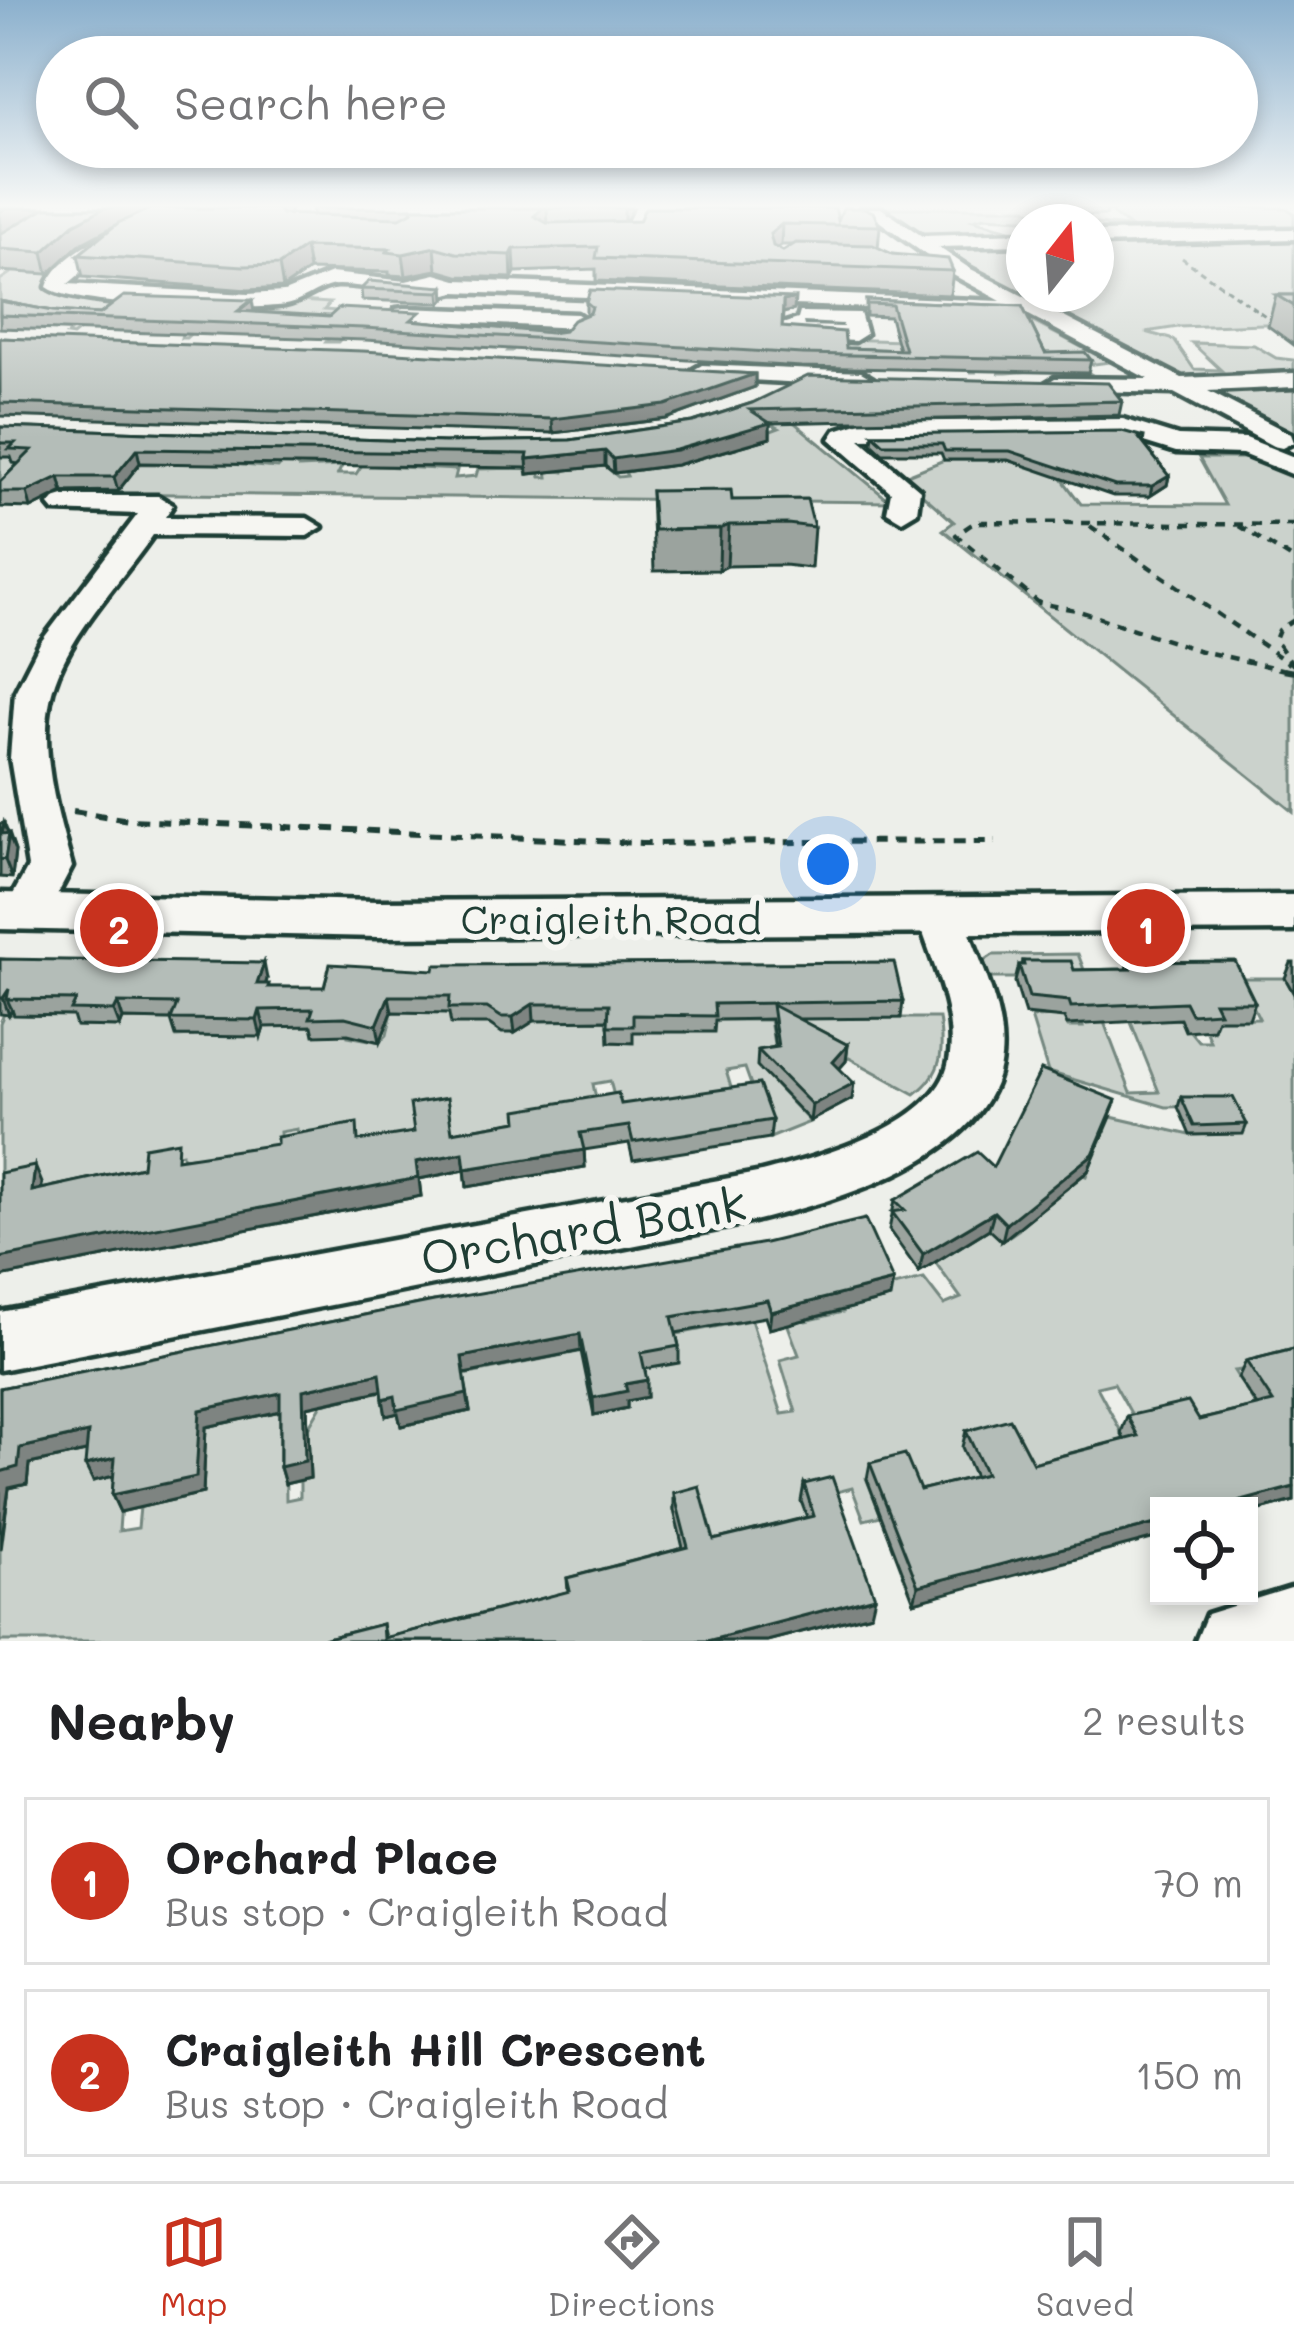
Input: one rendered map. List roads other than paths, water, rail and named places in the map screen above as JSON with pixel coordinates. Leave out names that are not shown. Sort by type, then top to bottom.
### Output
[{"type":"main road","name":"Craigleith Road","points":[[14,911],[378,919],[1294,913]]},
{"type":"street","points":[[58,285],[82,294],[140,298],[287,299]]},
{"type":"street","points":[[140,298],[158,285]]},
{"type":"street","points":[[309,285],[284,303],[316,307]]},
{"type":"street","points":[[361,285],[417,285]]},
{"type":"street","points":[[436,316],[455,293],[452,285]]},
{"type":"street","points":[[518,285],[1006,307]]},
{"type":"street","points":[[598,290],[591,310],[622,316],[794,321]]},
{"type":"street","points":[[376,312],[577,321]]},
{"type":"street","points":[[1035,312],[1174,385],[1292,463]]},
{"type":"street","points":[[666,370],[892,380]]},
{"type":"street","points":[[760,403],[802,378]]},
{"type":"street","points":[[1027,384],[1294,380]]},
{"type":"street","points":[[902,512],[906,490],[845,436],[861,430],[1124,427],[1176,444],[1246,446],[1292,463]]},
{"type":"street","points":[[14,911],[50,867],[34,804],[27,740],[34,688],[49,658],[158,506],[64,505]]},
{"type":"street","points":[[147,526],[307,526]]},
{"type":"street","name":"Orchard Bank","points":[[0,1341],[799,1189],[845,1173],[922,1131],[953,1102],[973,1072],[970,1012],[940,917]]},
{"type":"street","points":[[1234,1641],[1294,1624]]},
{"type":"place","name":"Craigleith Hill Crescent","points":[[119,928]]},
{"type":"place","name":"Orchard Place","points":[[1146,928]]}]
